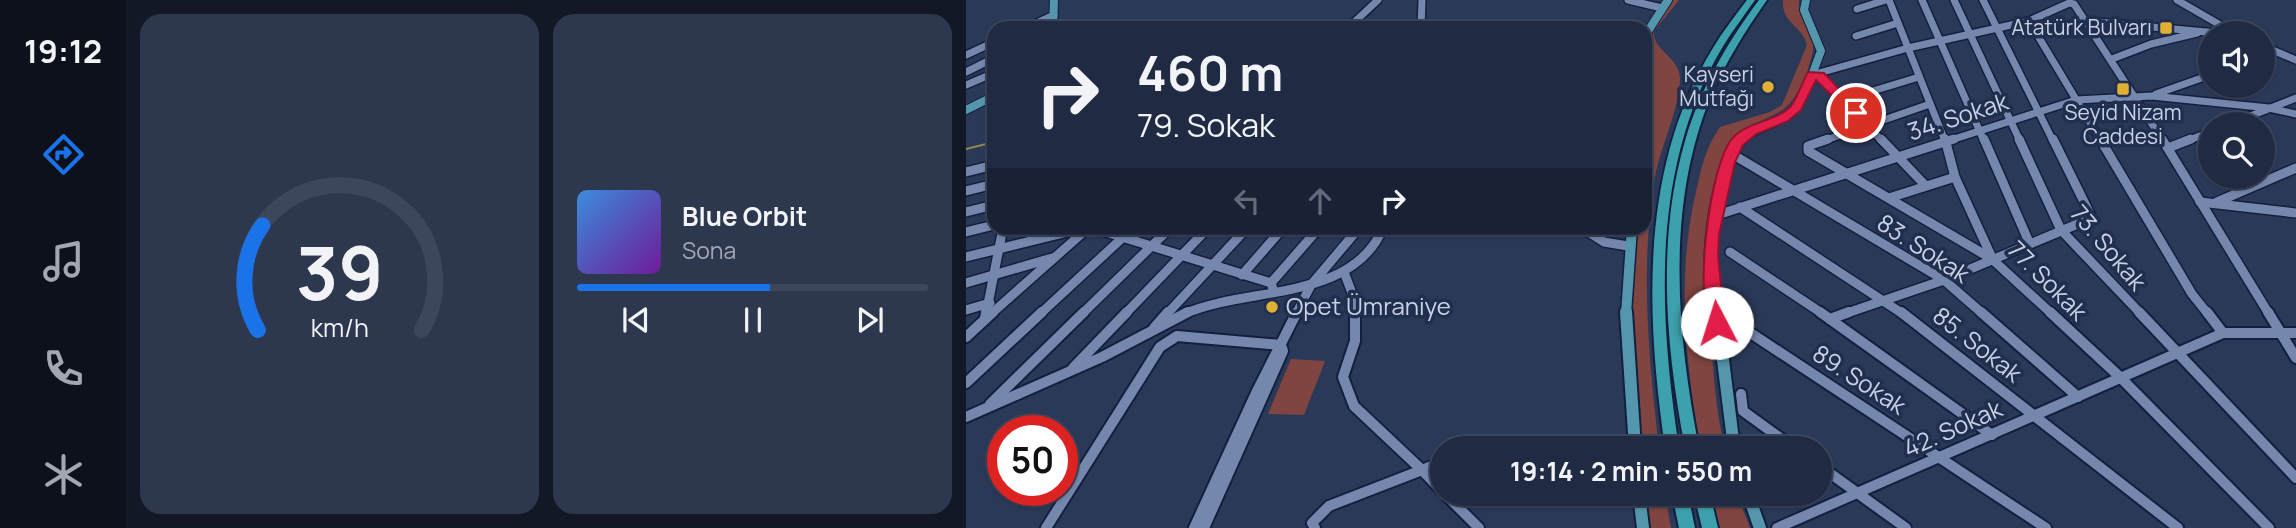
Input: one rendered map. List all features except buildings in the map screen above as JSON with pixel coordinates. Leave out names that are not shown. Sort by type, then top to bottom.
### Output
[{"type":"highway","points":[[1670,436],[1659,348],[1658,270],[1667,184],[1687,108],[1700,78],[1733,22],[1751,0]]},
{"type":"highway","points":[[1690,436],[1678,363],[1675,274],[1685,163],[1713,82],[1731,45],[1763,0]]},
{"type":"highway","points":[[1682,506],[1687,528]]},
{"type":"highway","points":[[1705,506],[1710,528]]},
{"type":"main road","points":[[1053,21],[1054,0]]},
{"type":"main road","points":[[1652,24],[1668,0]]},
{"type":"main road","points":[[1732,436],[1710,256],[1714,216],[1737,143],[1744,135],[1783,118],[1797,107],[1816,75],[1821,51],[1804,10],[1806,0]]},
{"type":"main road","points":[[966,110],[987,100]]},
{"type":"main road","points":[[1630,235],[1626,312],[1634,436]]},
{"type":"main road","points":[[1640,506],[1643,528]]},
{"type":"main road","points":[[1752,506],[1760,528]]},
{"type":"street","points":[[1356,21],[1378,0]]},
{"type":"street","points":[[1421,21],[1422,0]]},
{"type":"street","points":[[1628,0],[1662,8]]},
{"type":"street","points":[[1652,0],[1662,8]]},
{"type":"street","points":[[1857,9],[1888,0]]},
{"type":"street","name":"77. Sokak","points":[[1888,0],[1945,140],[1955,177],[1993,260],[2121,379],[2269,528]]},
{"type":"street","points":[[1922,0],[2028,242]]},
{"type":"street","name":"73. Sokak","points":[[1954,0],[2061,230],[2296,478]]},
{"type":"street","points":[[2177,0],[2213,21]]},
{"type":"street","points":[[1830,318],[1944,279],[1993,260],[2028,242],[2092,218],[1985,1]]},
{"type":"street","points":[[1816,75],[1908,48],[1997,29],[2029,20],[2069,3],[2074,4],[2168,148],[2296,358]]},
{"type":"street","points":[[2029,20],[2192,294],[2222,333],[2296,332]]},
{"type":"street","points":[[2087,21],[2198,32]]},
{"type":"street","points":[[1856,36],[1898,23]]},
{"type":"street","points":[[2112,59],[2198,33]]},
{"type":"street","points":[[966,55],[987,46]]},
{"type":"street","points":[[2275,51],[2296,60]]},
{"type":"street","points":[[966,72],[987,62]]},
{"type":"street","points":[[1816,75],[1925,185]]},
{"type":"street","points":[[966,85],[987,76]]},
{"type":"street","points":[[1843,100],[1919,76]]},
{"type":"street","points":[[2151,96],[2198,79]]},
{"type":"street","points":[[2151,96],[2296,114]]},
{"type":"street","name":"34. Sokak","points":[[1714,216],[2076,100],[2151,96]]},
{"type":"street","points":[[2263,112],[2296,98]]},
{"type":"street","points":[[1930,104],[1808,146],[1808,151],[1993,260]]},
{"type":"street","points":[[2168,148],[2198,137]]},
{"type":"street","name":"83. Sokak","points":[[1732,154],[1944,279],[2078,397]]},
{"type":"street","points":[[966,172],[987,166]]},
{"type":"street","points":[[2214,203],[2296,168]]},
{"type":"street","points":[[1889,198],[1955,177]]},
{"type":"street","points":[[966,191],[987,186]]},
{"type":"street","points":[[2200,202],[2296,213]]},
{"type":"street","points":[[966,212],[987,207]]},
{"type":"street","name":"85. Sokak","points":[[1740,207],[1885,300],[2178,528]]},
{"type":"street","points":[[966,232],[987,227]]},
{"type":"street","points":[[985,320],[1002,235]]},
{"type":"street","points":[[966,257],[1056,235]]},
{"type":"street","points":[[966,337],[1081,235]]},
{"type":"street","points":[[1112,235],[1272,286]]},
{"type":"street","points":[[966,383],[1125,235]]},
{"type":"street","points":[[986,408],[1163,235]]},
{"type":"street","points":[[1069,372],[1201,235]]},
{"type":"street","points":[[1150,332],[1241,235]]},
{"type":"street","points":[[1242,275],[1277,235]]},
{"type":"street","points":[[1272,286],[1313,235]]},
{"type":"street","points":[[1194,528],[1256,393],[1311,285],[1353,235]]},
{"type":"street","points":[[966,417],[1069,372],[1207,305],[1272,286],[1311,285],[1344,272],[1368,255],[1379,235]]},
{"type":"street","points":[[1593,235],[1604,242],[1628,246]]},
{"type":"street","points":[[1730,252],[1830,318],[1992,435]]},
{"type":"street","points":[[966,283],[1055,258]]},
{"type":"street","points":[[1344,272],[1355,301],[1354,341],[1343,377],[1353,406],[1430,478]]},
{"type":"street","points":[[966,310],[990,303]]},
{"type":"street","name":"89. Sokak","points":[[1717,323],[1737,324],[2046,528]]},
{"type":"street","name":"42. Sokak","points":[[1784,527],[2222,333]]},
{"type":"street","points":[[1046,528],[1160,347],[1177,336],[1282,345]]},
{"type":"street","points":[[1204,528],[1283,351],[1282,345]]},
{"type":"street","points":[[1741,394],[1743,411],[1777,436]]},
{"type":"street","points":[[1315,528],[1312,523],[1329,506],[1430,467]]},
{"type":"street","points":[[1832,475],[1906,528]]},
{"type":"street","points":[[1457,506],[1479,528]]},
{"type":"shaded area","points":[[1671,0],[1679,0],[1654,31],[1657,44],[1676,65],[1680,80],[1676,106],[1656,170],[1652,200],[1652,29]]},
{"type":"shaded area","points":[[1783,0],[1799,0],[1813,50],[1806,74],[1793,99],[1782,110],[1736,135],[1726,149],[1717,173],[1707,221],[1706,268],[1716,395],[1722,436],[1698,436],[1685,320],[1686,256],[1698,183],[1711,142],[1720,127],[1770,112],[1782,105],[1807,45],[1783,8]]},
{"type":"shaded area","points":[[1633,235],[1648,235],[1649,349],[1658,436],[1638,436],[1630,338],[1631,245]]},
{"type":"shaded area","points":[[1291,359],[1325,361],[1304,415],[1268,414]]},
{"type":"shaded area","points":[[1645,506],[1667,506],[1671,528],[1647,528]]},
{"type":"shaded area","points":[[1712,506],[1742,506],[1750,528],[1718,528]]},
{"type":"waterway","points":[[966,149],[987,144]]},
{"type":"place","name":"Atatürk Bulvarı","points":[[2166,28]]},
{"type":"place","name":"Kayseri Mutfağı","points":[[1768,87]]},
{"type":"place","name":"Seyid Nizam Caddesi","points":[[2123,89]]},
{"type":"place","name":"Opet Ümraniye","points":[[1272,307]]},
{"type":"route","points":[[1717,323],[1710,256],[1714,216],[1728,162],[1737,143],[1744,135],[1783,118],[1797,107],[1812,75],[1819,75],[1856,113]]}]
